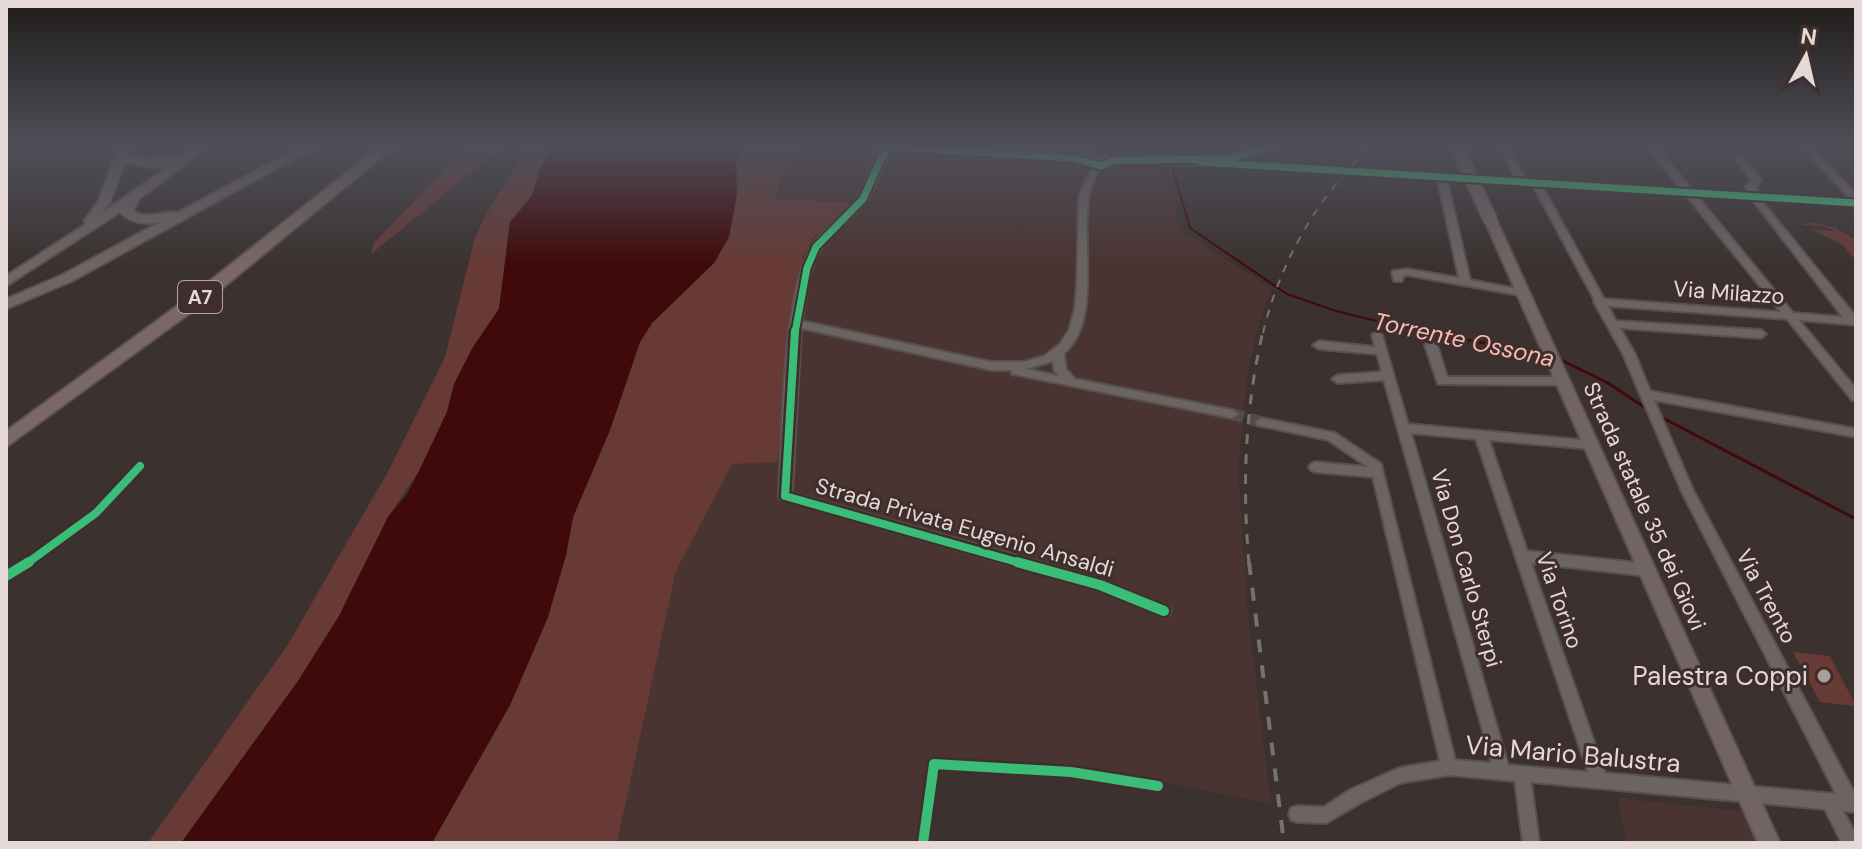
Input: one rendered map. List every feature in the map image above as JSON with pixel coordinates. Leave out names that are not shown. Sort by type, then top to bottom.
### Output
[{"type":"highway","name":"A7","points":[[6,426],[224,266],[324,186]]},
{"type":"highway","name":"A7","points":[[6,440],[214,287],[339,186]]},
{"type":"main road","points":[[55,251],[100,210],[110,186]]},
{"type":"main road","points":[[6,282],[150,186]]},
{"type":"main road","points":[[137,195],[127,208],[127,215],[135,219],[155,220],[176,214],[235,186]]},
{"type":"main road","points":[[6,304],[67,278],[237,186]]},
{"type":"main road","name":"Strada statale 35 dei Giovi","points":[[1474,186],[1769,843]]},
{"type":"street","name":"Strada Privata Eugenio Ansaldi","points":[[868,186],[861,202],[815,249],[808,266],[796,323],[785,496],[1100,585],[1164,611]]},
{"type":"street","points":[[991,366],[1023,367],[1044,362],[1068,344],[1077,327],[1084,194],[1088,186]]},
{"type":"street","points":[[1444,186],[1465,282]]},
{"type":"street","name":"Via Trento","points":[[1537,186],[1629,354],[1658,427],[1709,533],[1853,804]]},
{"type":"street","points":[[1573,186],[1856,202]]},
{"type":"street","points":[[1686,186],[1856,397]]},
{"type":"street","points":[[1752,186],[1755,198],[1854,321]]},
{"type":"street","points":[[1841,186],[1856,202]]},
{"type":"street","points":[[1398,279],[1397,273],[1407,272],[1524,293]]},
{"type":"street","name":"Via Milazzo","points":[[1599,302],[1854,321]]},
{"type":"street","points":[[796,323],[1232,414]]},
{"type":"street","points":[[1611,324],[1761,334]]},
{"type":"street","name":"Via Don Carlo Sterpi","points":[[1377,335],[1502,772]]},
{"type":"street","points":[[1319,345],[1382,351]]},
{"type":"street","points":[[1431,345],[1442,381],[1560,375]]},
{"type":"street","points":[[1058,353],[1060,370],[1072,383]]},
{"type":"street","points":[[1044,362],[1055,376],[1072,383]]},
{"type":"street","points":[[1338,379],[1389,376]]},
{"type":"street","points":[[1648,400],[1856,433]]},
{"type":"street","points":[[1261,422],[1331,436],[1377,467],[1449,767]]},
{"type":"street","points":[[1404,428],[1591,445]]},
{"type":"street","name":"Via Torino","points":[[1481,435],[1599,780]]},
{"type":"street","points":[[1315,467],[1378,473]]},
{"type":"street","points":[[1522,556],[1648,570]]},
{"type":"street","name":"Via Mario Balustra","points":[[1297,814],[1326,815],[1356,796],[1399,776],[1449,767],[1853,804]]},
{"type":"street","points":[[1522,774],[1531,843]]},
{"type":"street","points":[[1830,802],[1851,843]]},
{"type":"shaded area","points":[[429,186],[455,186],[371,254],[374,243]]},
{"type":"shaded area","points":[[504,186],[535,186],[532,196],[510,222],[499,309],[473,347],[454,384],[447,412],[419,471],[388,517],[339,616],[298,681],[181,843],[148,843],[287,646],[390,468],[445,357],[474,241]]},
{"type":"shaded area","points":[[535,186],[736,186],[737,194],[729,237],[714,263],[652,323],[640,342],[610,430],[573,517],[566,555],[548,617],[510,705],[432,843],[181,843],[298,681],[339,616],[388,517],[407,494],[447,412],[454,384],[473,347],[499,309],[510,222],[532,196]]},
{"type":"shaded area","points":[[737,186],[780,186],[774,199],[851,203],[813,238],[803,257],[777,462],[732,464],[676,571],[617,843],[432,843],[510,705],[548,617],[566,555],[573,517],[610,430],[640,342],[652,323],[714,263],[729,237]]},
{"type":"shaded area","points":[[780,186],[1170,186],[1176,218],[1182,231],[1271,288],[1257,329],[1247,377],[1238,470],[1248,616],[1271,804],[1141,777],[931,761],[920,843],[617,843],[678,562],[732,463],[795,297],[808,244],[850,204],[774,199]]},
{"type":"shaded area","points":[[1811,222],[1836,228],[1856,240],[1856,261],[1843,245],[1812,230],[1835,231],[1824,226],[1801,225]]},
{"type":"shaded area","name":"Palestra Coppi","points":[[1793,652],[1830,656],[1856,706],[1820,702]]},
{"type":"shaded area","points":[[1618,798],[1755,813],[1769,843],[1626,843]]},
{"type":"waterway","name":"Torrente Ossona","points":[[1178,186],[1190,228],[1287,294],[1336,311],[1425,333]]},
{"type":"waterway","name":"Torrente Ossona","points":[[1417,331],[1546,354]]},
{"type":"waterway","name":"Torrente Ossona","points":[[1557,358],[1608,383],[1647,409]]},
{"type":"waterway","name":"Torrente Ossona","points":[[1661,417],[1856,519]]},
{"type":"tunnel","points":[[1232,414],[1261,422]]},
{"type":"railway","points":[[1263,333],[1279,281],[1291,256],[1335,186]]},
{"type":"railway","points":[[1249,564],[1247,447],[1252,389],[1263,331]]},
{"type":"railway","points":[[1249,562],[1284,843]]},
{"type":"cycle path","points":[[871,186],[863,199],[821,240],[807,268],[795,330],[785,496],[1100,585],[1164,611]]},
{"type":"cycle path","points":[[1578,186],[1856,203]]},
{"type":"cycle path","points":[[6,576],[96,513],[140,466]]},
{"type":"cycle path","points":[[923,843],[934,764],[1071,772],[1158,786]]},
{"type":"place","name":"Palestra Coppi","points":[[1824,676]]}]
